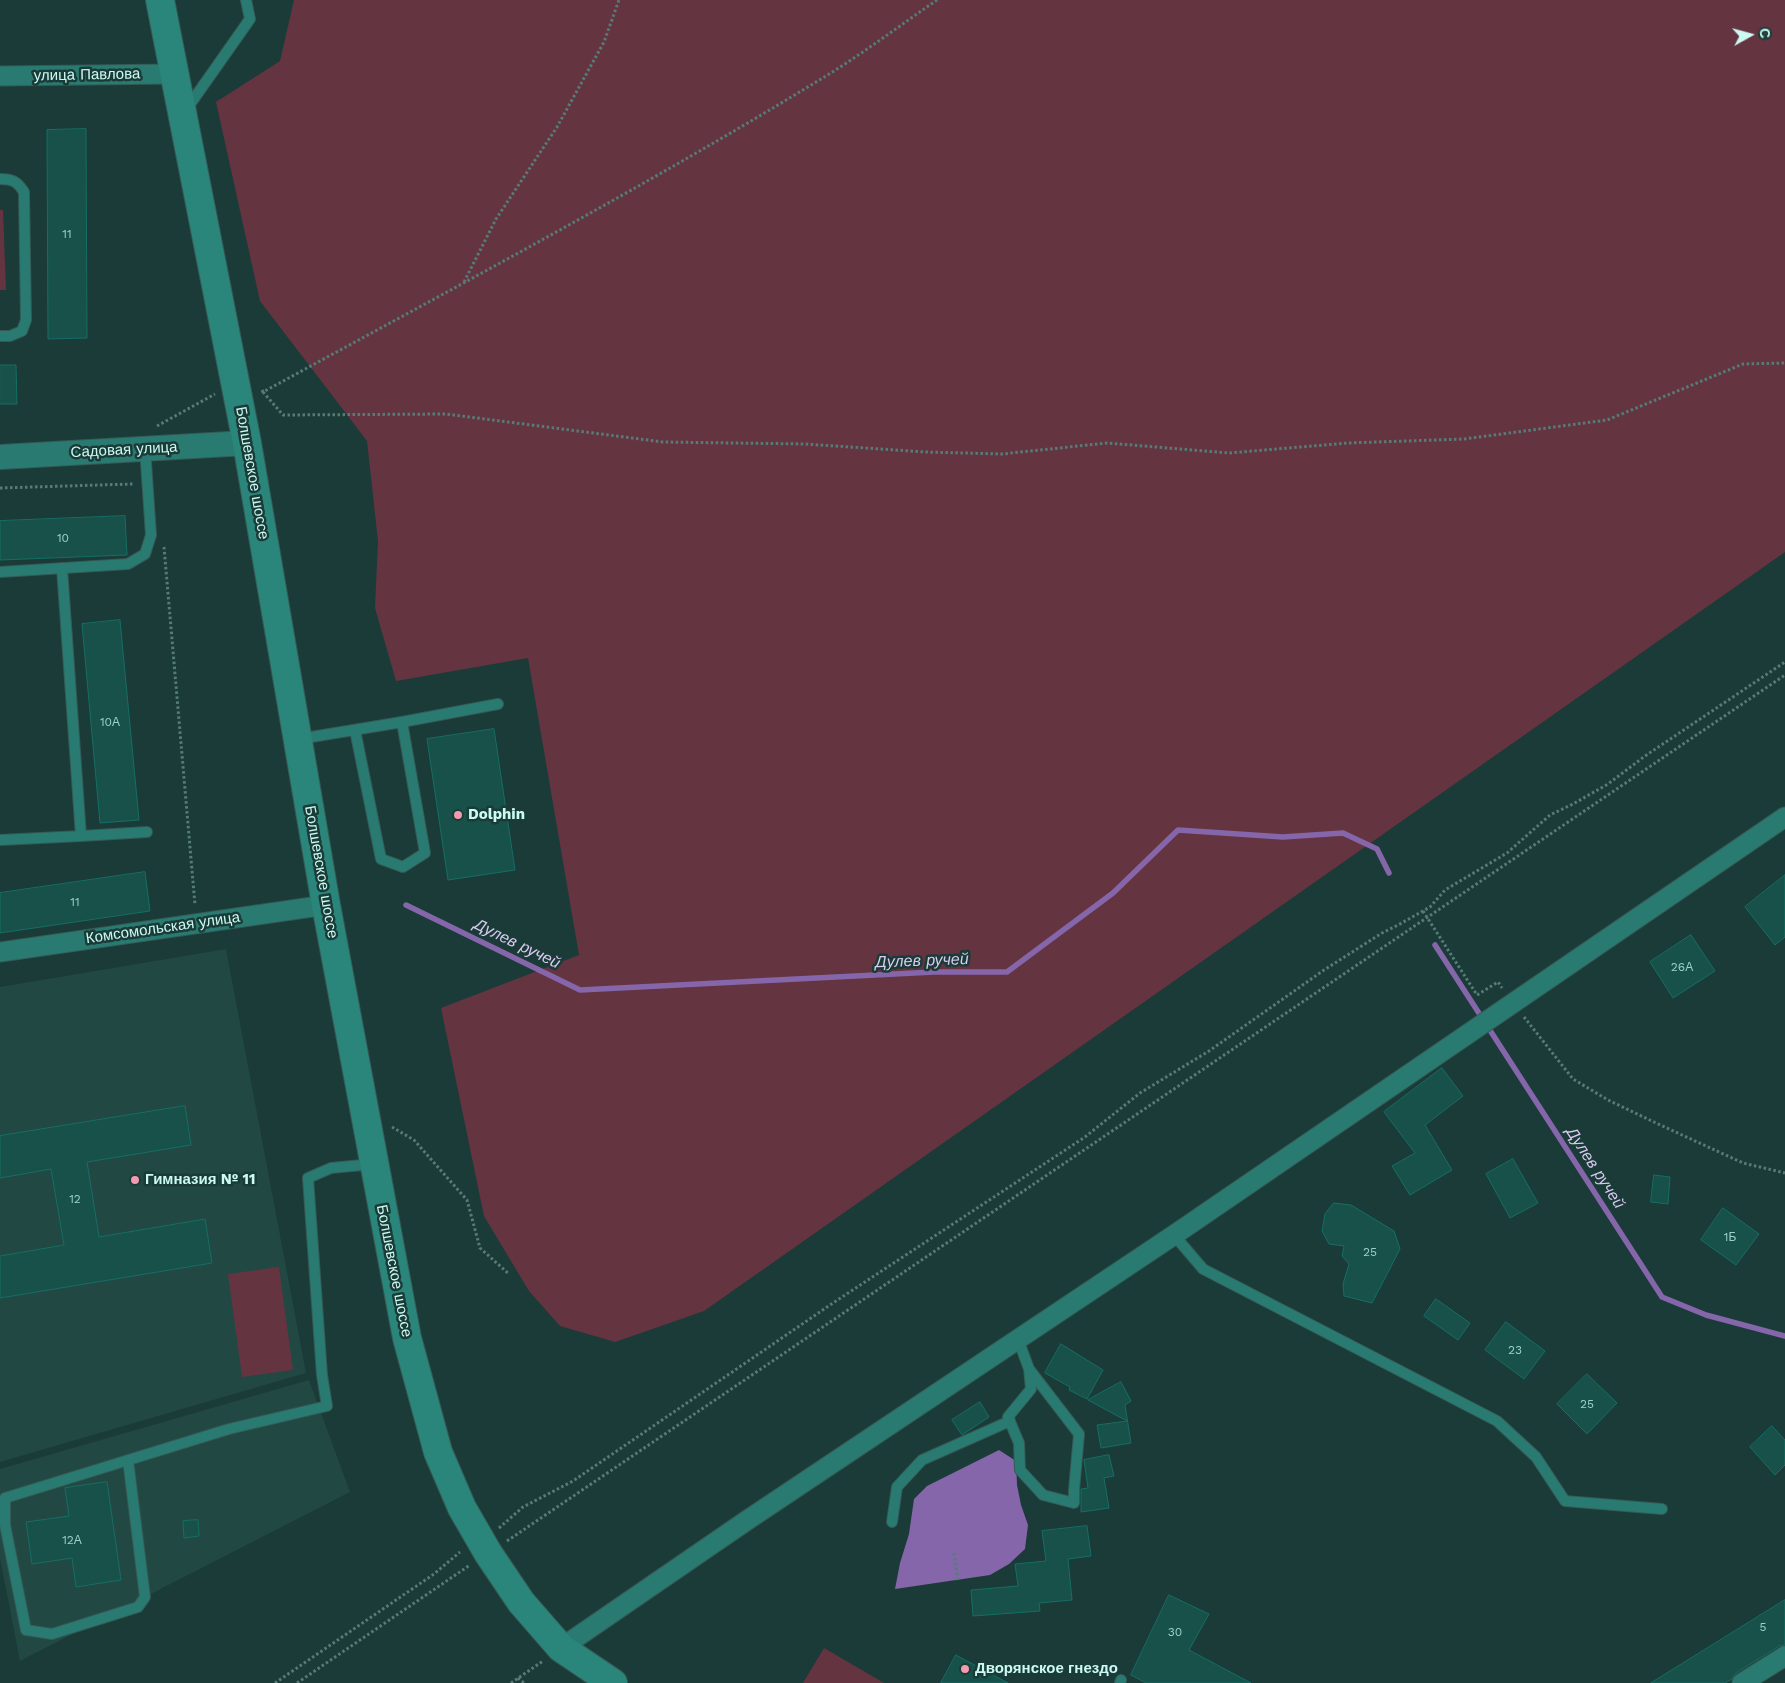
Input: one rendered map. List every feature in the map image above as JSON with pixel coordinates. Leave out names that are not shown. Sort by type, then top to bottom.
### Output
[{"type":"main road","name":"Болшевское шоссе","points":[[160,0],[248,443],[326,905],[407,1338],[438,1452],[462,1508],[483,1545],[521,1602],[559,1650],[613,1683]]},
{"type":"street","name":"улица Павлова","points":[[0,76],[174,74]]},
{"type":"street","name":"Садовая улица","points":[[0,457],[248,443]]},
{"type":"street","points":[[559,1650],[746,1521],[1174,1235],[1785,817]]},
{"type":"street","name":"Комсомольская улица","points":[[0,952],[326,905]]},
{"type":"street","points":[[1742,1683],[1785,1656]]},
{"type":"lane","points":[[182,115],[250,19],[246,0]]},
{"type":"lane","points":[[0,179],[18,182],[24,192],[26,320],[22,331],[10,336],[0,336]]},
{"type":"lane","points":[[0,572],[128,564],[145,554],[151,535],[148,484],[150,448]]},
{"type":"lane","points":[[62,568],[81,836]]},
{"type":"lane","points":[[298,740],[498,704]]},
{"type":"lane","points":[[355,730],[381,859],[403,867],[425,853],[402,722]]},
{"type":"lane","points":[[0,840],[147,832]]},
{"type":"lane","points":[[128,1460],[145,1597],[138,1607],[52,1634],[26,1630],[5,1525],[5,1498],[128,1460],[229,1430],[327,1406],[322,1375],[308,1178],[331,1168],[374,1164]]},
{"type":"lane","points":[[1174,1235],[1203,1270],[1497,1421],[1536,1457],[1565,1501],[1662,1509]]},
{"type":"lane","points":[[1018,1339],[1029,1370],[1031,1389],[1008,1417],[1019,1443],[1020,1470],[1043,1495],[1074,1503],[1078,1434],[1029,1370]]},
{"type":"lane","points":[[892,1522],[897,1487],[922,1460],[1010,1421]]},
{"type":"path","points":[[464,282],[496,219],[556,127],[604,42],[619,0]]},
{"type":"path","points":[[263,392],[674,165],[822,78],[937,0]]},
{"type":"path","points":[[261,385],[263,392],[283,415],[446,414],[663,442],[805,444],[925,452],[1002,454],[1107,443],[1229,453],[1348,443],[1464,439],[1606,420],[1743,364],[1785,363]]},
{"type":"path","points":[[150,448],[154,428],[220,391]]},
{"type":"path","points":[[0,488],[148,484]]},
{"type":"path","points":[[164,543],[195,910]]},
{"type":"path","points":[[275,1683],[434,1574],[483,1545],[523,1507],[573,1481],[830,1305],[1086,1137],[1140,1093],[1209,1051],[1340,959],[1382,933],[1430,907],[1445,890],[1507,853],[1550,814],[1573,804],[1608,784],[1645,756],[1785,662]]},
{"type":"path","points":[[297,1683],[483,1545],[1427,917],[1785,674]]},
{"type":"path","points":[[1423,911],[1477,995]]},
{"type":"path","points":[[1506,1008],[1573,1078],[1608,1100],[1734,1159],[1785,1173]]},
{"type":"path","points":[[364,1109],[414,1140],[467,1200],[480,1248],[509,1274]]},
{"type":"path","points":[[954,1553],[958,1580]]},
{"type":"path","points":[[511,1683],[559,1650]]},
{"type":"path","points":[[518,1678],[524,1683]]},
{"type":"shaded area","points":[[294,0],[1785,0],[1785,552],[704,1311],[615,1342],[560,1326],[529,1291],[484,1216],[441,1008],[579,955],[528,658],[396,681],[375,608],[378,541],[367,441],[260,301],[216,102],[280,61]]},
{"type":"shaded area","points":[[0,210],[3,210],[6,290],[0,290]]},
{"type":"shaded area","name":"Гимназия № 11","points":[[226,949],[306,1373],[0,1462],[0,987]]},
{"type":"shaded area","points":[[279,1267],[293,1370],[242,1377],[228,1274]]},
{"type":"shaded area","points":[[309,1380],[350,1492],[20,1661],[0,1558],[0,1469]]},
{"type":"shaded area","points":[[999,1450],[1016,1461],[1017,1485],[1028,1525],[1025,1549],[1009,1564],[990,1575],[895,1589],[900,1563],[909,1534],[914,1499],[927,1486]]},
{"type":"shaded area","points":[[824,1648],[884,1683],[803,1683]]},
{"type":"building","points":[[86,129],[87,338],[48,339],[47,130]]},
{"type":"building","points":[[0,365],[16,365],[17,404],[0,404]]},
{"type":"building","points":[[125,516],[127,555],[0,560],[0,521]]},
{"type":"building","points":[[120,620],[139,820],[100,823],[82,624]]},
{"type":"building","points":[[494,729],[515,870],[448,880],[427,739]]},
{"type":"building","points":[[145,872],[150,911],[0,933],[0,893]]},
{"type":"building","points":[[1785,875],[1785,937],[1775,945],[1745,907]]},
{"type":"building","points":[[1691,935],[1715,971],[1673,998],[1650,962]]},
{"type":"building","points":[[1442,1068],[1463,1096],[1425,1125],[1452,1170],[1410,1195],[1392,1166],[1415,1153],[1384,1112]]},
{"type":"building","points":[[185,1106],[191,1145],[87,1162],[99,1237],[205,1219],[212,1263],[0,1298],[0,1256],[64,1245],[51,1169],[0,1178],[0,1136]]},
{"type":"building","points":[[1513,1159],[1538,1203],[1510,1218],[1486,1174]]},
{"type":"building","points":[[1654,1175],[1670,1177],[1668,1204],[1651,1202]]},
{"type":"building","points":[[1334,1203],[1351,1205],[1394,1231],[1400,1249],[1372,1303],[1344,1296],[1343,1284],[1349,1264],[1342,1256],[1344,1246],[1329,1244],[1322,1231],[1325,1214]]},
{"type":"building","points":[[1723,1208],[1759,1234],[1736,1265],[1701,1240]]},
{"type":"building","points":[[1436,1299],[1470,1323],[1458,1340],[1424,1316]]},
{"type":"building","points":[[1506,1322],[1545,1351],[1524,1379],[1485,1350]]},
{"type":"building","points":[[1061,1344],[1103,1370],[1087,1399],[1069,1390],[1070,1387],[1045,1373]]},
{"type":"building","points":[[1587,1374],[1617,1403],[1587,1434],[1557,1404]]},
{"type":"building","points":[[1121,1382],[1131,1401],[1125,1405],[1131,1443],[1101,1448],[1097,1425],[1127,1421],[1088,1400]]},
{"type":"building","points":[[980,1402],[989,1417],[962,1435],[952,1420]]},
{"type":"building","points":[[1772,1426],[1785,1440],[1785,1465],[1775,1475],[1750,1447]]},
{"type":"building","points":[[1109,1455],[1114,1476],[1104,1478],[1109,1508],[1081,1512],[1081,1489],[1088,1488],[1084,1460]]},
{"type":"building","points":[[107,1482],[121,1580],[76,1587],[72,1558],[32,1564],[26,1522],[69,1516],[65,1488]]},
{"type":"building","points":[[198,1520],[199,1536],[184,1538],[183,1521]]},
{"type":"building","points":[[1087,1526],[1091,1556],[1068,1559],[1072,1600],[1039,1603],[1040,1611],[973,1616],[971,1590],[1018,1586],[1015,1564],[1046,1561],[1042,1531]]},
{"type":"building","points":[[1169,1595],[1209,1614],[1189,1650],[1251,1683],[1146,1683],[1131,1675]]},
{"type":"building","points":[[1785,1600],[1785,1645],[1779,1646],[1736,1673],[1732,1679],[1725,1683],[1651,1683]]},
{"type":"building","name":"Дворянское гнездо","points":[[956,1655],[1008,1683],[941,1683]]},
{"type":"waterway","name":"Дулев ручей","points":[[406,905],[580,990],[934,972],[1007,972],[1113,893],[1178,830],[1283,837],[1343,833],[1377,849],[1389,873]]},
{"type":"waterway","name":"Дулев ручей","points":[[1435,945],[1662,1297],[1706,1315],[1785,1336]]},
{"type":"place","name":"Dolphin","points":[[458,815]]},
{"type":"place","name":"Гимназия № 11","points":[[135,1180]]},
{"type":"place","name":"Дворянское гнездо","points":[[965,1669]]}]
